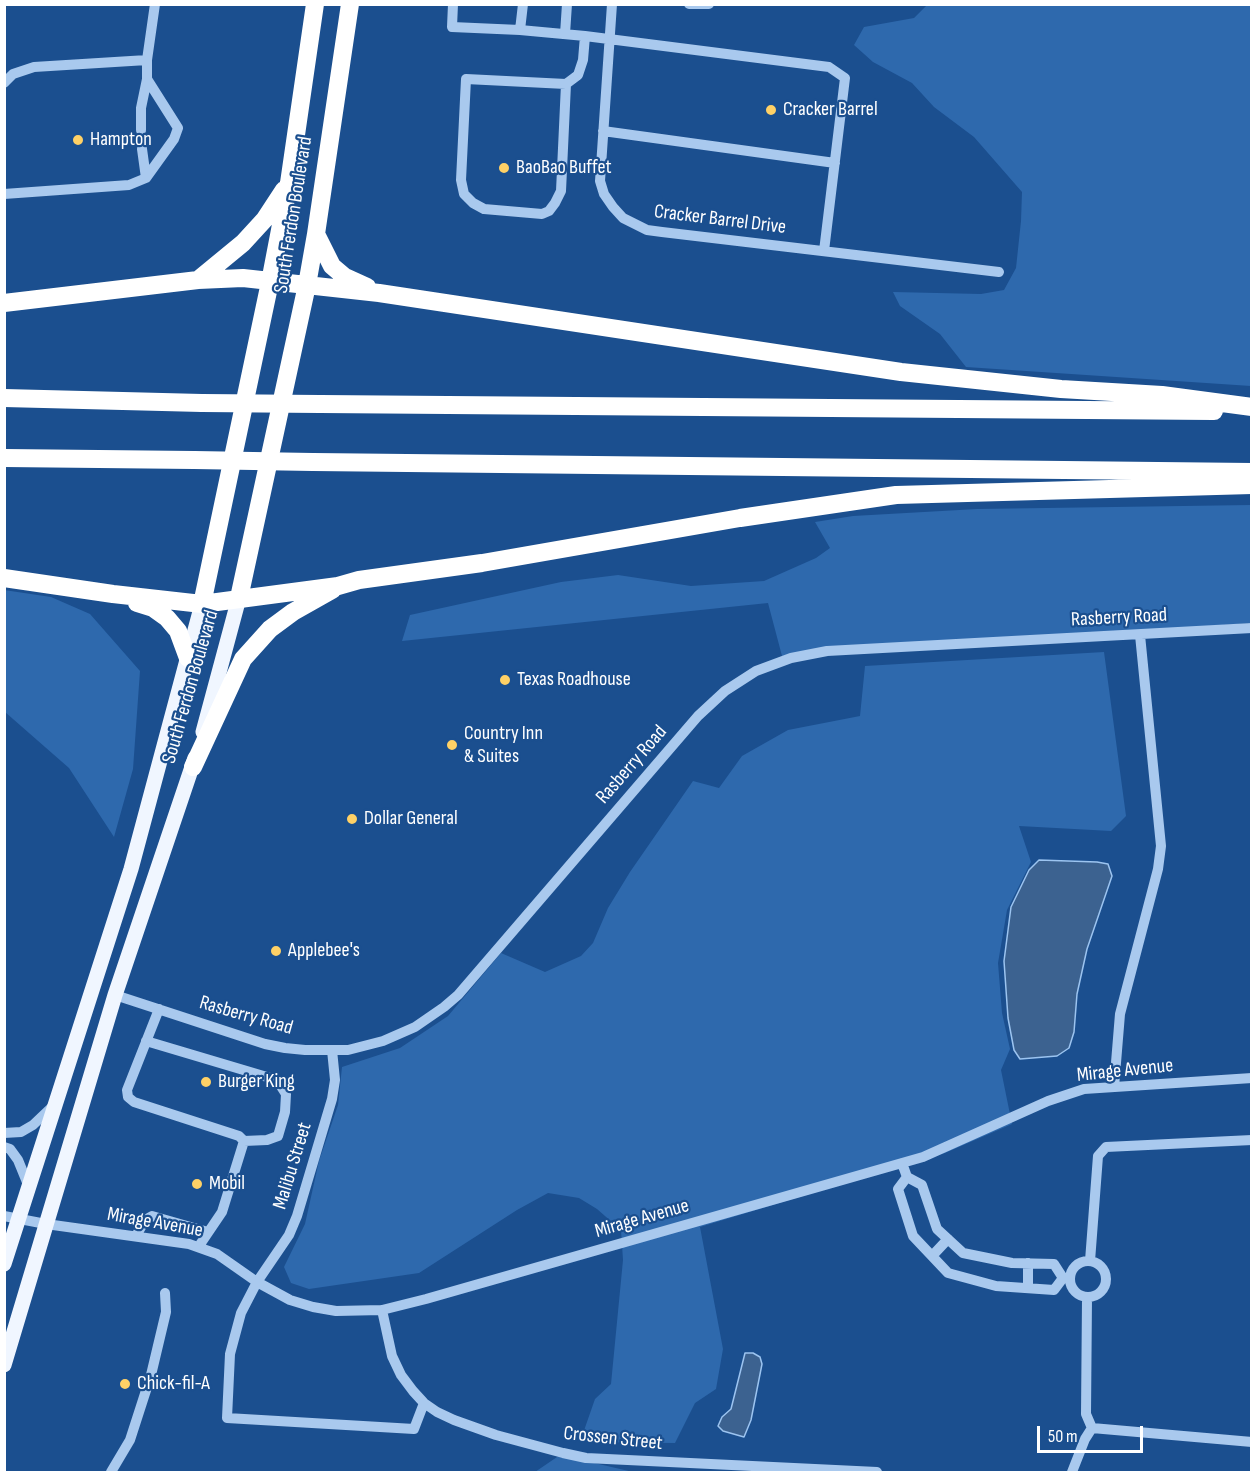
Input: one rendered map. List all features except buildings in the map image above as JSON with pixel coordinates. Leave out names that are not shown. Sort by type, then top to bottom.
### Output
[{"type":"highway","name":"South Ferdon Boulevard","points":[[202,604],[270,282],[288,183],[315,4]]},
{"type":"highway","name":"South Ferdon Boulevard","points":[[239,598],[307,285],[350,4]]},
{"type":"highway","points":[[198,280],[243,243],[265,219],[288,183]]},
{"type":"highway","points":[[316,234],[332,266],[345,277],[379,293]]},
{"type":"highway","points":[[4,303],[198,280],[243,278],[379,293],[901,372],[1061,389],[1162,395],[1251,407]]},
{"type":"highway","points":[[4,398],[201,403],[1251,412]]},
{"type":"highway","points":[[4,458],[1251,472]]},
{"type":"highway","points":[[4,578],[202,604],[338,586],[359,580],[482,563],[752,516],[896,495],[1251,485]]},
{"type":"highway","points":[[193,767],[243,659],[270,629],[338,586]]},
{"type":"highway","points":[[113,594],[153,608],[167,618],[178,631],[188,658]]},
{"type":"main road","name":"South Ferdon Boulevard","points":[[4,1365],[115,995],[193,767],[239,598]]},
{"type":"main road","name":"South Ferdon Boulevard","points":[[4,1264],[12,1217],[29,1187],[131,869],[202,604]]},
{"type":"street","points":[[141,130],[141,108],[147,79],[147,60],[155,4]]},
{"type":"street","points":[[453,4],[452,27],[585,36],[829,67],[845,78],[824,251]]},
{"type":"street","points":[[520,30],[523,4]]},
{"type":"street","points":[[565,34],[567,4]]},
{"type":"street","name":"Cracker Barrel Drive","points":[[612,4],[600,181],[604,194],[623,218],[634,225],[662,232],[999,272]]},
{"type":"street","points":[[689,4],[709,4]]},
{"type":"street","points":[[566,84],[561,191],[555,204],[549,211],[542,214],[484,209],[473,203],[464,194],[461,180],[466,79],[566,84],[578,75],[583,60],[585,36]]},
{"type":"street","points":[[4,83],[13,74],[34,67],[147,60]]},
{"type":"street","points":[[4,194],[129,185],[147,178],[174,139],[178,128],[147,79]]},
{"type":"street","points":[[603,131],[835,163]]},
{"type":"street","points":[[142,149],[147,178]]},
{"type":"street","name":"Rasberry Road","points":[[115,995],[265,1044],[305,1050],[365,1046],[399,1035],[430,1017],[458,995],[698,716],[725,691],[756,671],[790,658],[826,651],[1251,628]]},
{"type":"street","points":[[1114,1088],[1120,1014],[1158,869],[1161,846],[1140,635]]},
{"type":"street","points":[[146,1041],[277,1080],[286,1094],[285,1112],[278,1136],[267,1140],[244,1141],[239,1136],[134,1102],[128,1097],[127,1090],[146,1041],[159,1009]]},
{"type":"street","name":"Malibu Street","points":[[332,1050],[334,1080],[332,1099],[297,1216],[289,1234],[257,1282],[241,1313],[230,1354],[227,1418],[414,1429],[424,1403]]},
{"type":"street","name":"Mirage Avenue","points":[[12,1217],[199,1246],[217,1254],[257,1282],[290,1300],[336,1311],[382,1310],[923,1157],[1048,1101],[1084,1089],[1251,1078]]},
{"type":"street","points":[[4,1133],[21,1132],[33,1125],[57,1102]]},
{"type":"street","points":[[1090,1261],[1098,1156],[1106,1148],[1251,1140]]},
{"type":"street","points":[[199,1246],[222,1212],[244,1141]]},
{"type":"street","points":[[4,1147],[10,1149],[18,1160],[29,1187]]},
{"type":"street","points":[[902,1163],[907,1177],[922,1185],[937,1229],[963,1253],[991,1260],[1054,1264],[1066,1278],[1075,1292],[1087,1298],[1098,1295],[1103,1290],[1107,1278],[1101,1266],[1090,1261],[1077,1265],[1066,1278],[1054,1290],[996,1286],[948,1273],[913,1236],[898,1189],[907,1177]]},
{"type":"street","points":[[136,1236],[145,1220],[152,1216],[208,1232]]},
{"type":"street","points":[[932,1256],[948,1239]]},
{"type":"street","points":[[1028,1263],[1028,1287]]},
{"type":"street","points":[[111,1473],[130,1440],[151,1375],[166,1311],[165,1293]]},
{"type":"street","points":[[1087,1298],[1086,1414],[1092,1428]]},
{"type":"street","name":"Crossen Street","points":[[382,1310],[392,1356],[401,1375],[424,1403],[454,1420],[563,1454],[608,1460],[701,1468],[877,1473]]},
{"type":"street","points":[[1092,1428],[1251,1442]]},
{"type":"street","points":[[1072,1473],[1085,1439],[1092,1428]]},
{"type":"shaded area","points":[[927,5],[1251,5],[1251,386],[966,367],[940,334],[900,306],[893,292],[981,294],[1004,290],[1016,268],[1021,221],[1022,192],[974,137],[934,107],[912,83],[873,62],[854,45],[864,27],[914,18]]},
{"type":"shaded area","points":[[1251,505],[1251,623],[782,656],[768,603],[402,641],[410,615],[561,582],[618,575],[691,586],[764,581],[816,558],[830,548],[815,522],[853,516],[977,509]]},
{"type":"shaded area","points":[[4,590],[51,597],[90,614],[140,671],[133,769],[114,837],[69,768],[5,712]]},
{"type":"shaded area","points":[[1104,652],[1126,816],[1111,831],[1019,826],[1031,862],[1007,910],[998,963],[1002,1013],[1010,1049],[1001,1070],[1012,1124],[945,1153],[700,1227],[723,1349],[716,1389],[695,1403],[675,1443],[580,1442],[595,1399],[611,1384],[623,1260],[621,1230],[597,1209],[579,1198],[548,1193],[517,1210],[419,1273],[309,1289],[291,1283],[284,1267],[305,1224],[319,1161],[338,1105],[342,1067],[400,1048],[448,1016],[501,953],[545,972],[581,956],[593,943],[608,908],[630,872],[693,781],[719,788],[742,756],[788,730],[860,716],[865,666]]},
{"type":"shaded area","points":[[1039,860],[1108,864],[1112,876],[1087,949],[1077,994],[1074,1032],[1069,1048],[1057,1056],[1020,1059],[1014,1050],[1008,1018],[1004,961],[1011,907],[1029,870]]},
{"type":"shaded area","points":[[745,1353],[753,1353],[760,1357],[762,1364],[751,1420],[744,1437],[723,1431],[718,1426],[722,1417],[731,1409]]},
{"type":"shaded area","points":[[560,1455],[633,1472],[535,1472]]},
{"type":"tunnel","points":[[141,130],[142,149]]},
{"type":"place","name":"Cracker Barrel","points":[[771,110]]},
{"type":"place","name":"Hampton","points":[[78,140]]},
{"type":"place","name":"BaoBao Buffet","points":[[504,168]]},
{"type":"place","name":"Texas Roadhouse","points":[[505,680]]},
{"type":"place","name":"Country Inn & Suites","points":[[452,745]]},
{"type":"place","name":"Dollar General","points":[[352,819]]},
{"type":"place","name":"Applebee's","points":[[276,951]]},
{"type":"place","name":"Burger King","points":[[206,1082]]},
{"type":"place","name":"Mobil","points":[[197,1184]]},
{"type":"place","name":"Chick-fil-A","points":[[125,1384]]}]
